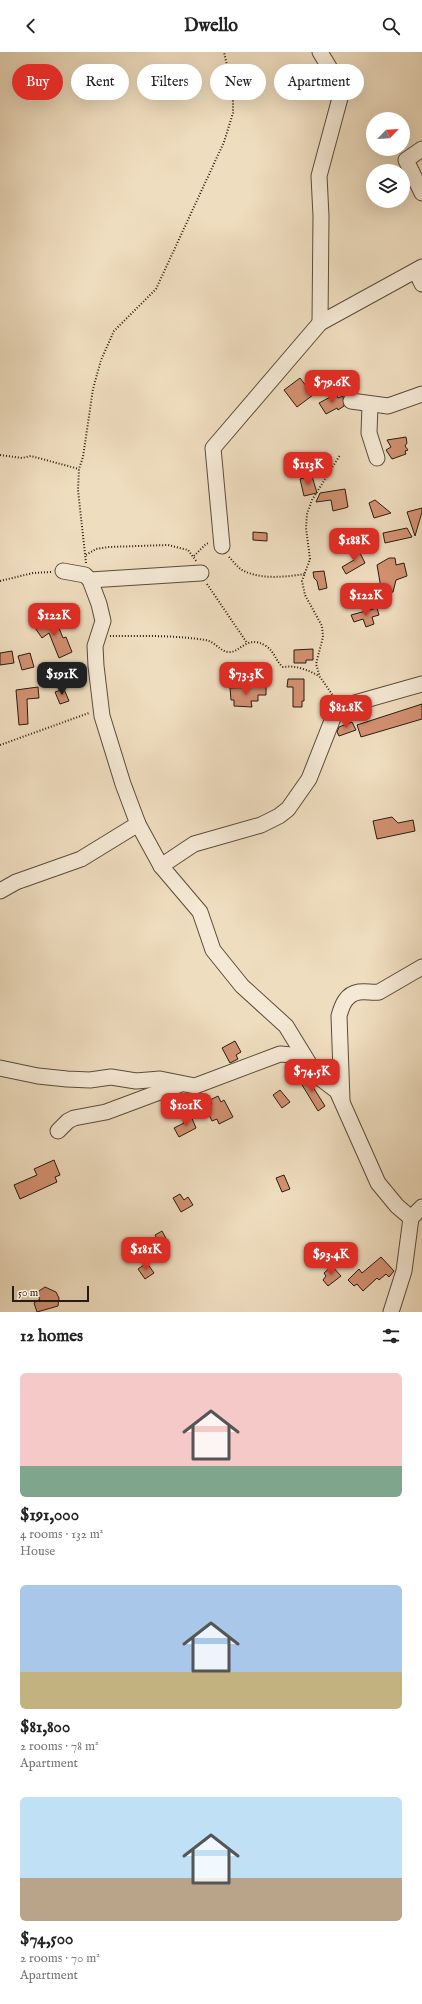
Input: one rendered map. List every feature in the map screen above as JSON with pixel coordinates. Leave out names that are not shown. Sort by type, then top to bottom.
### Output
[{"type":"street","points":[[320,52],[338,82],[340,98],[319,176],[321,216],[320,323]]},
{"type":"street","points":[[422,149],[406,160],[422,193]]},
{"type":"street","points":[[222,546],[213,448],[320,323],[420,274]]},
{"type":"street","points":[[351,401],[370,405],[388,406],[422,394]]},
{"type":"street","points":[[370,405],[369,433],[377,458]]},
{"type":"street","points":[[63,571],[88,578],[201,573]]},
{"type":"street","points":[[88,578],[103,617],[95,646],[101,708],[106,731],[138,824],[161,866],[197,908],[213,950],[242,986],[286,1026],[316,1075],[335,1088],[342,1100],[378,1183],[397,1206],[412,1218]]},
{"type":"street","points":[[161,866],[194,844],[261,825],[279,816],[288,809],[309,779],[335,711],[341,706],[376,698],[422,684]]},
{"type":"street","points":[[0,891],[16,882],[82,859],[138,824]]},
{"type":"street","points":[[342,1100],[339,1016],[343,1003],[351,995],[359,992],[372,994],[379,992],[422,967]]},
{"type":"street","points":[[0,1068],[67,1080],[90,1080],[110,1077],[136,1081],[160,1079],[181,1084],[198,1085],[234,1070],[280,1054],[292,1056],[310,1066]]},
{"type":"street","points":[[58,1130],[74,1118],[106,1112],[181,1084]]},
{"type":"street","points":[[391,1312],[404,1271],[412,1218],[422,1207]]},
{"type":"path","points":[[88,578],[78,490],[79,469],[83,457],[93,389],[102,360],[114,331],[156,289],[224,142],[233,113],[233,92],[224,52]]},
{"type":"path","points":[[0,455],[22,458],[31,456],[79,469]]},
{"type":"path","points":[[340,455],[312,500],[307,514],[306,528],[310,559],[302,581],[305,595],[322,626],[323,637],[316,664],[320,677],[341,706]]},
{"type":"path","points":[[194,556],[206,544],[214,542],[222,546],[229,557],[241,570],[252,574],[268,577],[305,574]]},
{"type":"path","points":[[0,581],[33,573],[63,571]]},
{"type":"path","points":[[99,636],[196,638],[214,642],[224,651],[229,652],[234,651],[244,644],[253,643],[265,646],[274,653],[280,665],[284,667],[291,666],[303,668],[320,677]]},
{"type":"path","points":[[0,745],[101,708]]},
{"type":"building","points":[[300,378],[313,395],[297,407],[284,390]]},
{"type":"building","points":[[336,394],[338,398],[343,396],[344,406],[338,410],[337,408],[326,414],[319,403]]},
{"type":"building","points":[[406,437],[407,443],[405,446],[408,450],[405,451],[406,454],[392,459],[386,450],[391,447],[387,440]]},
{"type":"building","points":[[312,476],[317,493],[304,496],[300,479]]},
{"type":"building","points":[[345,489],[348,507],[333,511],[331,500],[316,502],[320,493]]},
{"type":"building","points":[[375,500],[391,513],[374,518],[369,503]]},
{"type":"building","points":[[422,508],[422,512],[415,536],[407,512]]},
{"type":"building","points":[[407,528],[412,537],[385,543],[383,533]]},
{"type":"building","points":[[253,532],[267,533],[267,541],[253,540]]},
{"type":"building","points":[[358,549],[365,563],[346,574],[342,567],[354,560],[350,554]]},
{"type":"building","points":[[389,558],[395,558],[396,565],[404,563],[407,576],[396,580],[393,592],[382,594],[377,565]]},
{"type":"building","points":[[324,571],[327,588],[319,590],[313,572]]},
{"type":"building","points":[[377,608],[379,615],[372,617],[374,624],[366,627],[363,619],[354,622],[351,615]]},
{"type":"building","points":[[50,617],[53,630],[59,628],[63,638],[66,637],[72,652],[59,658],[49,633],[42,638],[33,625]]},
{"type":"building","points":[[313,649],[313,660],[306,660],[306,663],[294,663],[294,650]]},
{"type":"building","points":[[12,651],[14,663],[0,665],[0,653]]},
{"type":"building","points":[[30,653],[34,667],[22,670],[18,656]]},
{"type":"building","points":[[288,679],[304,679],[304,701],[302,701],[302,707],[293,707],[293,687],[287,687]]},
{"type":"building","points":[[38,687],[39,698],[27,699],[28,724],[19,725],[16,690]]},
{"type":"building","points":[[266,687],[266,695],[258,695],[258,701],[251,701],[252,707],[234,706],[234,700],[231,700],[230,688]]},
{"type":"building","points":[[64,689],[69,701],[60,704],[55,692]]},
{"type":"building","points":[[422,704],[422,719],[361,737],[357,725]]},
{"type":"building","points":[[352,722],[356,730],[339,736],[337,732],[339,727]]},
{"type":"building","points":[[392,817],[398,823],[413,820],[415,831],[377,839],[373,821]]},
{"type":"building","points":[[235,1041],[241,1052],[236,1055],[238,1059],[230,1063],[222,1048]]},
{"type":"building","points":[[306,1076],[325,1106],[318,1111],[299,1080]]},
{"type":"building","points":[[280,1090],[290,1102],[282,1108],[273,1095]]},
{"type":"building","points":[[218,1096],[221,1102],[224,1100],[233,1117],[219,1124],[217,1119],[212,1121],[205,1107],[212,1104],[210,1100]]},
{"type":"building","points":[[191,1116],[196,1128],[179,1137],[174,1128],[184,1123],[183,1120]]},
{"type":"building","points":[[54,1160],[60,1175],[55,1177],[57,1182],[20,1199],[14,1185],[37,1175],[34,1169]]},
{"type":"building","points":[[284,1175],[290,1189],[282,1192],[276,1178]]},
{"type":"building","points":[[180,1194],[184,1200],[188,1197],[193,1205],[181,1212],[173,1198]]},
{"type":"building","points":[[162,1231],[169,1244],[164,1246],[169,1255],[161,1259],[153,1243],[158,1241],[155,1235]]},
{"type":"building","points":[[381,1257],[394,1271],[389,1277],[386,1274],[379,1280],[377,1278],[363,1291],[357,1284],[354,1286],[348,1280],[359,1269],[362,1273]]},
{"type":"building","points":[[147,1263],[154,1273],[145,1279],[138,1269]]},
{"type":"building","points":[[332,1266],[341,1276],[328,1286],[323,1280],[326,1276],[324,1273]]},
{"type":"building","points":[[45,1287],[56,1292],[59,1298],[58,1306],[37,1312],[34,1303],[40,1299],[36,1293]]}]
